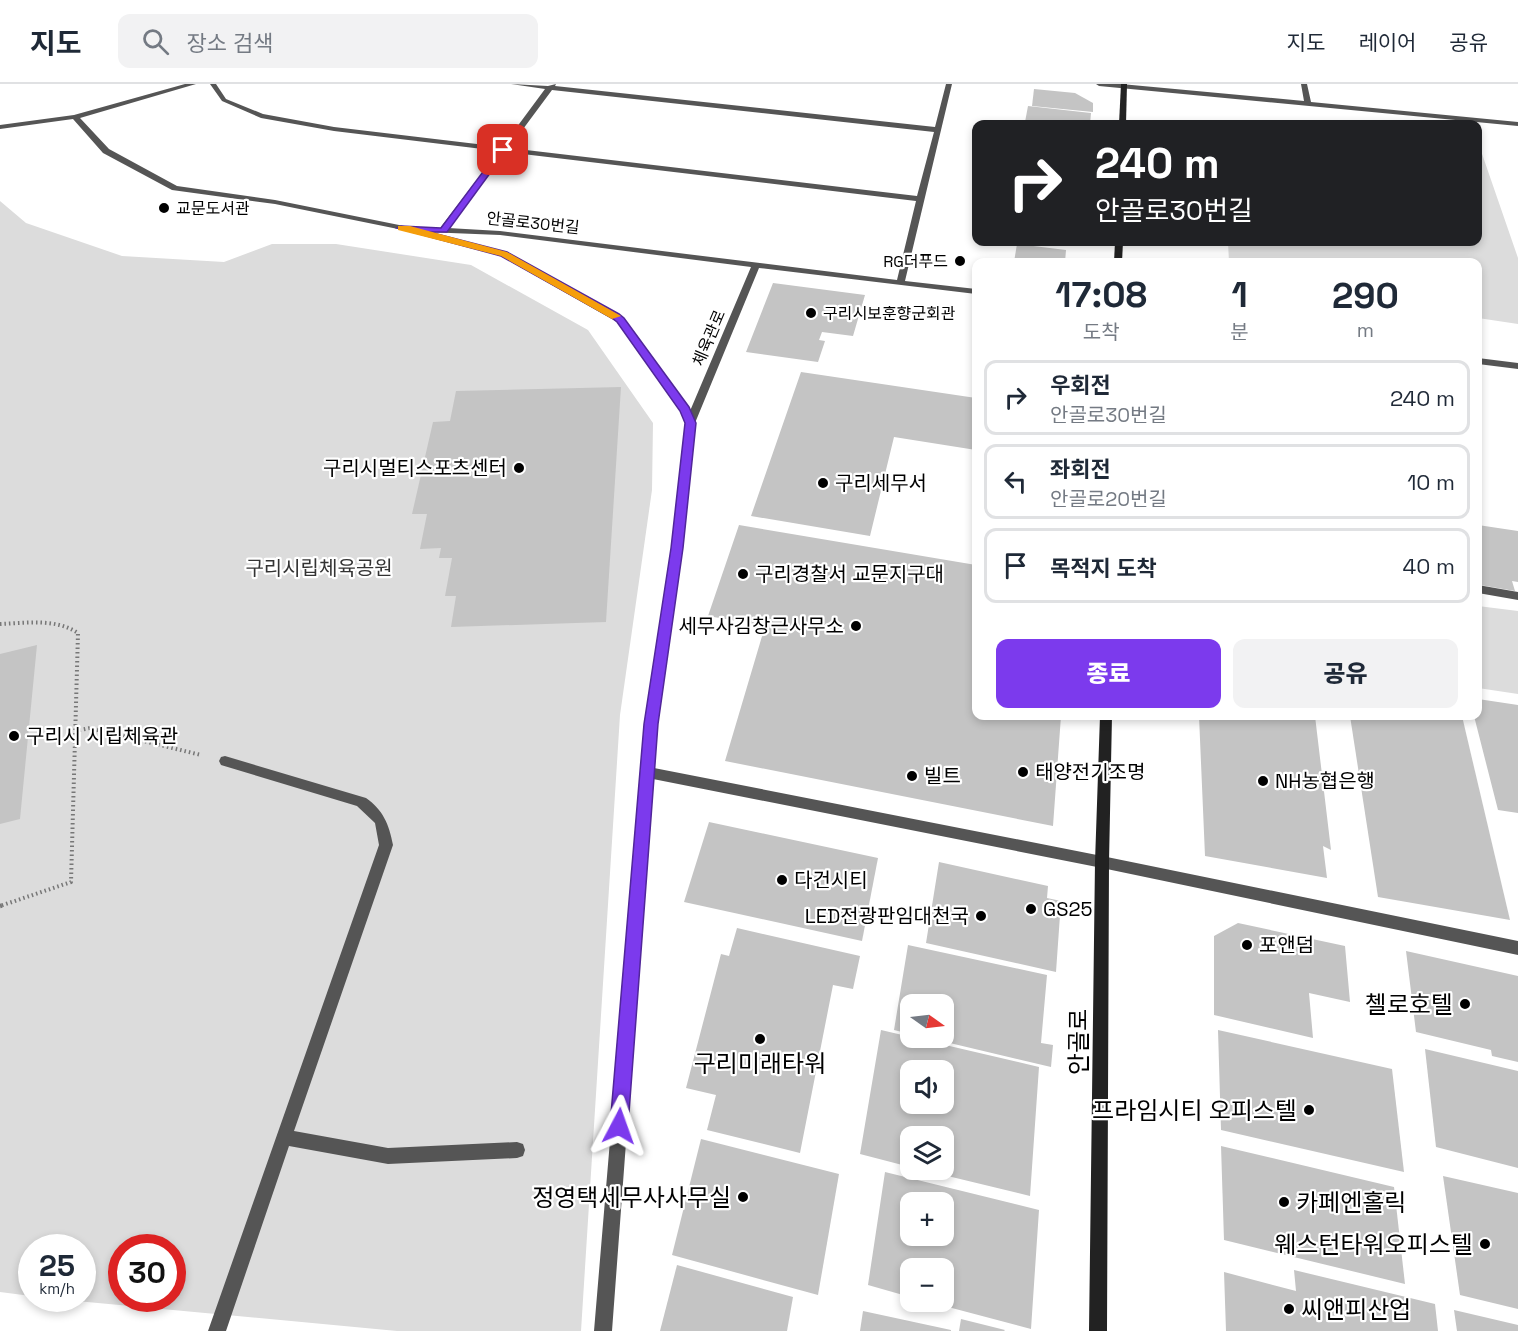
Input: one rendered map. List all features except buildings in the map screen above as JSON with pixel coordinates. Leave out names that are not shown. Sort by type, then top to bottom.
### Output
[{"type":"street","points":[[0,127],[75,117],[193,84]]},
{"type":"street","points":[[213,84],[224,100],[261,116],[334,129],[920,199]]},
{"type":"street","points":[[514,84],[551,86],[938,130]]},
{"type":"street","points":[[900,283],[949,84]]},
{"type":"street","points":[[1099,84],[1476,120]]},
{"type":"street","points":[[1304,84],[1308,104]]},
{"type":"street","points":[[1123,120],[1124,85]]},
{"type":"street","points":[[443,230],[551,86]]},
{"type":"street","name":"안골로30번길","points":[[75,117],[106,152],[175,188],[274,202],[401,228],[500,233],[972,292]]},
{"type":"street","points":[[1482,121],[1518,124]]},
{"type":"street","points":[[401,228],[504,254],[621,320],[685,410],[690,423]]},
{"type":"street","name":"체육관로","points":[[603,1331],[651,724],[677,548],[690,423],[756,265]]},
{"type":"street","points":[[1482,361],[1518,366]]},
{"type":"street","points":[[1482,590],[1518,596]]},
{"type":"street","name":"안골로","points":[[1098,1331],[1102,862],[1106,720]]},
{"type":"street","points":[[217,1331],[386,845],[382,821],[375,811],[361,802],[225,761]]},
{"type":"street","points":[[647,772],[1102,862],[1518,948]]},
{"type":"street","points":[[283,1137],[387,1156],[517,1150]]},
{"type":"path","points":[[0,624],[70,626],[78,633],[71,882],[0,906]]},
{"type":"path","points":[[75,731],[90,728],[225,761]]},
{"type":"green space","points":[[1482,154],[1518,258],[1518,324],[1482,319],[1482,258],[1229,258],[1228,246],[1482,246]]},
{"type":"green space","name":"구리시립체육공원","points":[[0,201],[26,223],[122,256],[224,262],[272,244],[336,244],[471,265],[588,330],[653,423],[652,490],[620,715],[581,1331],[397,1331],[186,1311],[186,1234],[108,1234],[108,1304],[96,1303],[96,1234],[18,1234],[18,1294],[0,1292]]},
{"type":"green space","points":[[1482,606],[1518,611],[1518,694],[1482,689]]},
{"type":"slow traffic","points":[[410,229],[401,228],[504,254],[616,316]]},
{"type":"place","name":"교문도서관","points":[[164,208]]},
{"type":"place","name":"RG더푸드","points":[[960,261]]},
{"type":"place","name":"구리시보훈향군회관","points":[[811,313]]},
{"type":"place","name":"구리시멀티스포츠센터","points":[[519,468]]},
{"type":"place","name":"구리세무서","points":[[823,483]]},
{"type":"place","name":"구리경찰서 교문지구대","points":[[743,574]]},
{"type":"place","name":"세무사김창근사무소","points":[[856,626]]},
{"type":"place","name":"구리시 시립체육관","points":[[14,736]]},
{"type":"place","name":"태양전기조명","points":[[1023,772]]},
{"type":"place","name":"빌트","points":[[912,776]]},
{"type":"place","name":"NH농협은행","points":[[1263,781]]},
{"type":"place","name":"다건시티","points":[[782,880]]},
{"type":"place","name":"GS25","points":[[1031,909]]},
{"type":"place","name":"LED전광판임대천국","points":[[981,916]]},
{"type":"place","name":"포앤덤","points":[[1247,945]]},
{"type":"place","name":"첼로호텔","points":[[1465,1004]]},
{"type":"place","name":"구리미래타워","points":[[760,1039]]},
{"type":"place","name":"프라임시티 오피스텔","points":[[1309,1110]]},
{"type":"place","name":"정영택세무사사무실","points":[[743,1197]]},
{"type":"place","name":"카페엔홀릭","points":[[1284,1202]]},
{"type":"place","name":"웨스턴타워오피스텔","points":[[1485,1244]]},
{"type":"place","name":"씨앤피산업","points":[[1289,1309]]},
{"type":"route","points":[[503,150],[443,230],[401,228],[504,254],[621,320],[685,410],[690,423],[677,548],[651,724],[619,1126]]}]
